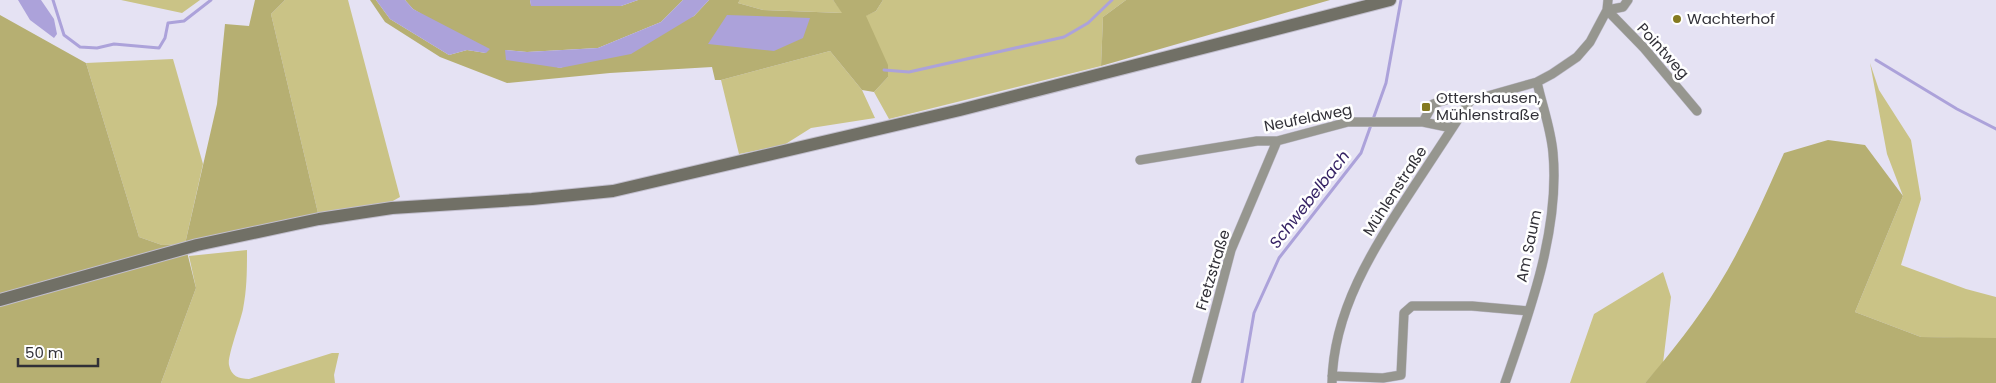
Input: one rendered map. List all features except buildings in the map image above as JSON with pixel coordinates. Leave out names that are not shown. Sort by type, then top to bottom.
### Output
[{"type":"main road","points":[[0,300],[197,245],[320,219],[408,206],[532,200],[613,191],[960,110],[1390,0]]},
{"type":"street","points":[[1423,122],[1433,104],[1449,99],[1470,101],[1537,82],[1556,72],[1576,57],[1590,42],[1606,10],[1608,0]]},
{"type":"street","points":[[1606,10],[1623,7],[1628,0]]},
{"type":"street","name":"Pointweg","points":[[1606,10],[1644,48],[1697,111]]},
{"type":"street","name":"Am Saum","points":[[1505,383],[1528,311],[1550,226],[1553,152],[1537,82]]},
{"type":"street","name":"Mühlenstraße","points":[[1332,380],[1337,336],[1360,274],[1385,231],[1470,101]]},
{"type":"street","name":"Neufeldweg","points":[[1140,160],[1248,143],[1277,141],[1348,122],[1423,122],[1452,128]]},
{"type":"street","name":"Fretzstraße","points":[[1196,383],[1231,250],[1277,141]]},
{"type":"street","points":[[1332,380],[1383,378],[1401,375],[1404,313],[1412,306],[1472,306],[1528,311]]},
{"type":"shaded area","points":[[18,0],[41,0],[54,19],[57,34],[54,38],[30,20]]},
{"type":"shaded area","points":[[121,0],[200,0],[182,13]]},
{"type":"shaded area","points":[[255,0],[285,0],[271,14],[318,213],[185,244],[217,104],[225,24],[249,26]]},
{"type":"shaded area","points":[[285,0],[348,0],[400,197],[391,202],[318,213],[271,14]]},
{"type":"shaded area","points":[[370,0],[376,0],[390,19],[449,55],[467,50],[486,53],[413,9],[405,0],[530,0],[531,5],[621,6],[638,0],[683,0],[661,22],[598,48],[527,52],[505,50],[560,68],[694,16],[709,0],[740,0],[738,3],[763,10],[842,13],[833,0],[883,0],[876,11],[866,16],[888,65],[888,77],[874,92],[862,90],[830,51],[721,80],[715,80],[712,67],[610,73],[507,83],[440,57],[385,22]]},
{"type":"shaded area","points":[[376,0],[405,0],[413,9],[490,49],[486,53],[467,50],[449,55],[390,19]]},
{"type":"shaded area","points":[[530,0],[638,0],[621,6],[531,6]]},
{"type":"shaded area","points":[[683,0],[709,0],[694,16],[631,54],[560,68],[506,60],[505,50],[527,52],[598,48],[661,22]]},
{"type":"shaded area","points":[[740,0],[833,0],[843,13],[763,10],[738,3]]},
{"type":"shaded area","points":[[883,0],[1126,0],[1103,17],[1101,66],[889,119],[874,92],[888,77],[865,16],[876,11]]},
{"type":"shaded area","points":[[1126,0],[1330,0],[1101,66],[1103,17]]},
{"type":"shaded area","points":[[0,15],[86,63],[139,237],[162,245],[185,244],[196,288],[161,383],[0,383]]},
{"type":"shaded area","points":[[727,15],[810,18],[803,38],[774,51],[708,44]]},
{"type":"shaded area","points":[[830,51],[862,90],[875,118],[811,128],[784,145],[739,154],[721,80]]},
{"type":"shaded area","points":[[173,59],[203,164],[185,244],[162,245],[139,237],[86,63]]},
{"type":"shaded area","points":[[1870,63],[1879,90],[1911,140],[1921,199],[1901,265],[1966,289],[1996,297],[1996,339],[1921,337],[1855,312],[1903,196],[1887,154]]},
{"type":"shaded area","points":[[1828,140],[1865,145],[1903,196],[1855,312],[1921,337],[1996,338],[1996,383],[1645,383],[1683,336],[1718,286],[1745,237],[1784,153]]},
{"type":"shaded area","points":[[247,250],[244,302],[229,361],[232,372],[239,377],[249,379],[332,353],[339,353],[334,375],[335,383],[161,383],[196,288],[189,256]]},
{"type":"shaded area","points":[[1663,272],[1671,297],[1663,363],[1645,383],[1570,383],[1594,314]]},
{"type":"waterway","points":[[53,0],[64,35],[80,47],[97,48],[114,44],[159,48],[165,38],[168,23],[184,21],[211,0]]},
{"type":"waterway","points":[[884,70],[909,72],[1064,37],[1088,23],[1112,0]]},
{"type":"waterway","name":"Schwebelbach","points":[[1242,383],[1254,313],[1279,258],[1361,153],[1386,83],[1401,0]]},
{"type":"waterway","points":[[1876,60],[1957,109],[1996,129]]},
{"type":"place","name":"Wachterhof","points":[[1677,19]]},
{"type":"place","name":"Ottershausen, Mühlenstraße","points":[[1426,107]]}]
